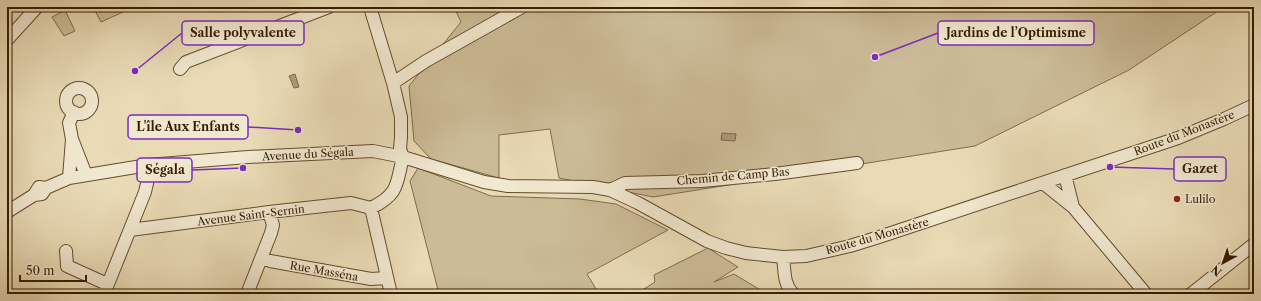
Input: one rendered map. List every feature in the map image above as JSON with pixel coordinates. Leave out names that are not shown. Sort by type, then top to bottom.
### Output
[{"type":"street","points":[[7,40],[37,7]]},
{"type":"street","points":[[180,69],[186,62],[329,7]]},
{"type":"street","points":[[370,7],[393,83],[401,117],[400,149],[404,158],[395,190],[385,201],[371,208],[391,294]]},
{"type":"street","points":[[393,83],[426,61],[522,7]]},
{"type":"street","name":"Route du Monastère","points":[[404,158],[484,182],[508,186],[592,187],[610,190],[638,203],[707,241],[726,248],[746,253],[783,257],[806,256],[850,246],[1178,138],[1224,120],[1254,105]]},
{"type":"street","points":[[74,112],[69,123],[72,139],[86,175]]},
{"type":"street","points":[[70,178],[72,139]]},
{"type":"street","name":"Avenue du Ségala","points":[[7,212],[34,195],[42,194],[46,188],[70,178],[148,165],[248,157],[373,151],[404,158]]},
{"type":"street","name":"Chemin de Camp Bas","points":[[610,190],[625,183],[702,180],[775,174],[858,163]]},
{"type":"street","points":[[66,251],[67,266],[106,289],[145,192],[148,179],[148,165]]},
{"type":"street","points":[[1065,175],[1073,207]]},
{"type":"street","points":[[1043,183],[1073,207],[1146,294]]},
{"type":"street","name":"Avenue Saint-Sernin","points":[[130,230],[351,203],[371,208]]},
{"type":"street","points":[[247,294],[271,233],[272,225],[269,212]]},
{"type":"street","points":[[1191,294],[1254,244]]},
{"type":"street","points":[[783,257],[784,275],[788,288],[793,294]]},
{"type":"street","name":"Rue Masséna","points":[[262,258],[270,261],[371,279],[387,278]]},
{"type":"shaded area","points":[[93,7],[134,7],[101,22]]},
{"type":"shaded area","points":[[454,7],[1224,7],[1129,70],[975,146],[653,197],[559,178],[550,129],[499,135],[499,178],[431,159],[414,141],[409,86],[461,22]]},
{"type":"shaded area","points":[[65,10],[75,31],[64,36],[52,17]]},
{"type":"shaded area","points":[[295,74],[299,87],[294,88],[289,76]]},
{"type":"shaded area","points":[[722,133],[736,134],[735,141],[721,140]]},
{"type":"shaded area","points":[[418,168],[491,196],[580,199],[616,204],[668,230],[587,274],[599,294],[439,294],[410,181]]},
{"type":"shaded area","points":[[708,248],[738,267],[714,282],[734,274],[767,294],[662,294],[660,292],[656,294],[636,294],[655,282],[654,275]]},
{"type":"place","name":"Jardins de l’Optimisme","points":[[875,57]]},
{"type":"place","name":"Salle polyvalente","points":[[135,71]]},
{"type":"place","name":"L'île Aux Enfants","points":[[298,130]]},
{"type":"place","name":"Gazet","points":[[1110,167]]},
{"type":"place","name":"Ségala","points":[[243,168]]},
{"type":"place","name":"Lulilo","points":[[1177,199]]}]
